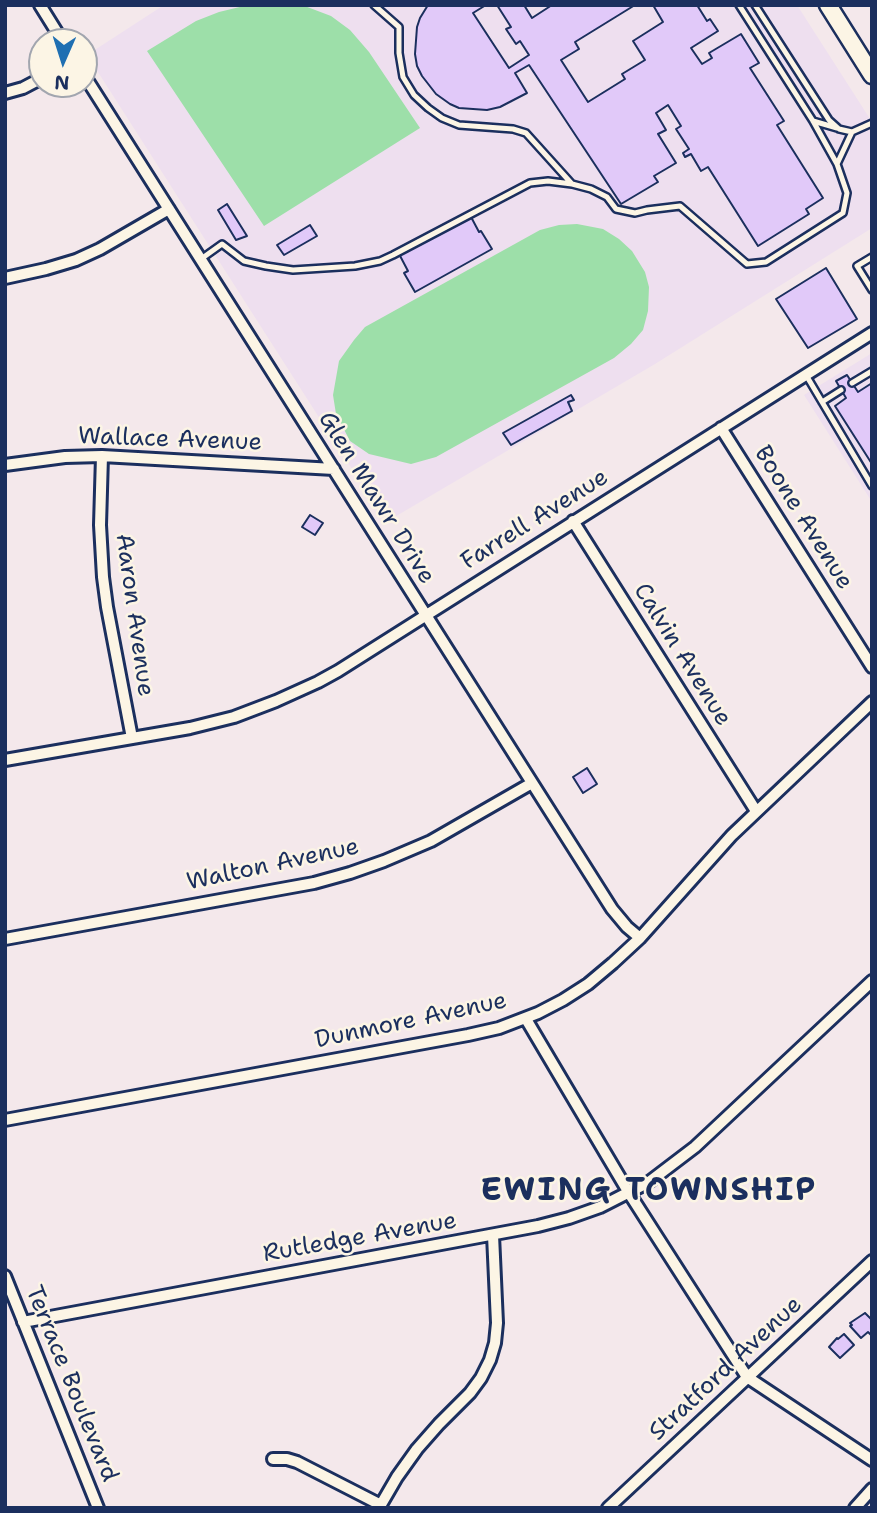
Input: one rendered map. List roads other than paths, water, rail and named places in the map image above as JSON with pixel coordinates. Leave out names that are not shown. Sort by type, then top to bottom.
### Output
[{"type":"main road","points":[[832,7],[872,75]]},
{"type":"street","points":[[40,5],[54,28]]},
{"type":"street","points":[[5,93],[28,85]]},
{"type":"street","name":"Glen Mawr Drive","points":[[98,97],[612,909],[639,938]]},
{"type":"street","points":[[5,278],[46,270],[76,260],[169,209]]},
{"type":"street","name":"Farrell Avenue","points":[[5,760],[190,728],[234,717],[276,701],[338,671],[872,333]]},
{"type":"street","name":"Boone Avenue","points":[[722,428],[872,667]]},
{"type":"street","name":"Wallace Avenue","points":[[5,465],[65,457],[102,456],[334,469]]},
{"type":"street","name":"Aaron Avenue","points":[[102,456],[100,525],[103,577],[132,738]]},
{"type":"street","name":"Calvin Avenue","points":[[573,521],[756,811]]},
{"type":"street","name":"Dunmore Avenue","points":[[5,1120],[468,1035],[526,1019],[588,984],[613,963],[732,835],[872,702]]},
{"type":"street","name":"Walton Avenue","points":[[5,939],[314,883],[350,873],[430,841],[532,783]]},
{"type":"street","name":"Rutledge Avenue","points":[[23,1322],[492,1235],[569,1219],[600,1207],[661,1173],[695,1147],[872,981]]},
{"type":"street","points":[[526,1019],[629,1193],[747,1377],[872,1460]]},
{"type":"street","points":[[273,1459],[297,1462],[380,1506],[417,1450],[470,1393],[489,1360],[495,1343],[497,1323],[492,1235]]},
{"type":"street","name":"Stratford Avenue","points":[[608,1508],[872,1261]]},
{"type":"street","name":"Terrace Boulevard","points":[[5,1276],[98,1508]]},
{"type":"street","points":[[855,1508],[872,1489]]},
{"type":"lane","points":[[374,5],[400,27],[403,77],[414,95],[428,108],[459,125],[513,129],[526,133],[572,184]]},
{"type":"lane","points":[[201,259],[222,244],[244,261],[293,270],[355,266],[380,261],[530,184],[548,181],[591,189],[607,197],[616,209],[635,213],[680,206],[747,264],[766,262],[843,213],[847,193],[837,164],[813,121],[739,5]]},
{"type":"lane","points":[[755,5],[829,120],[839,129]]},
{"type":"lane","points":[[813,121],[852,132],[872,123]]},
{"type":"lane","points":[[837,164],[852,132]]},
{"type":"lane","points":[[872,257],[857,265],[872,290]]},
{"type":"lane","points":[[852,383],[872,371]]},
{"type":"lane","points":[[806,375],[872,486]]},
{"type":"lane","points":[[822,402],[841,390]]},
{"type":"district","name":"EWING TOWNSHIP","points":[[649,1192]]}]
